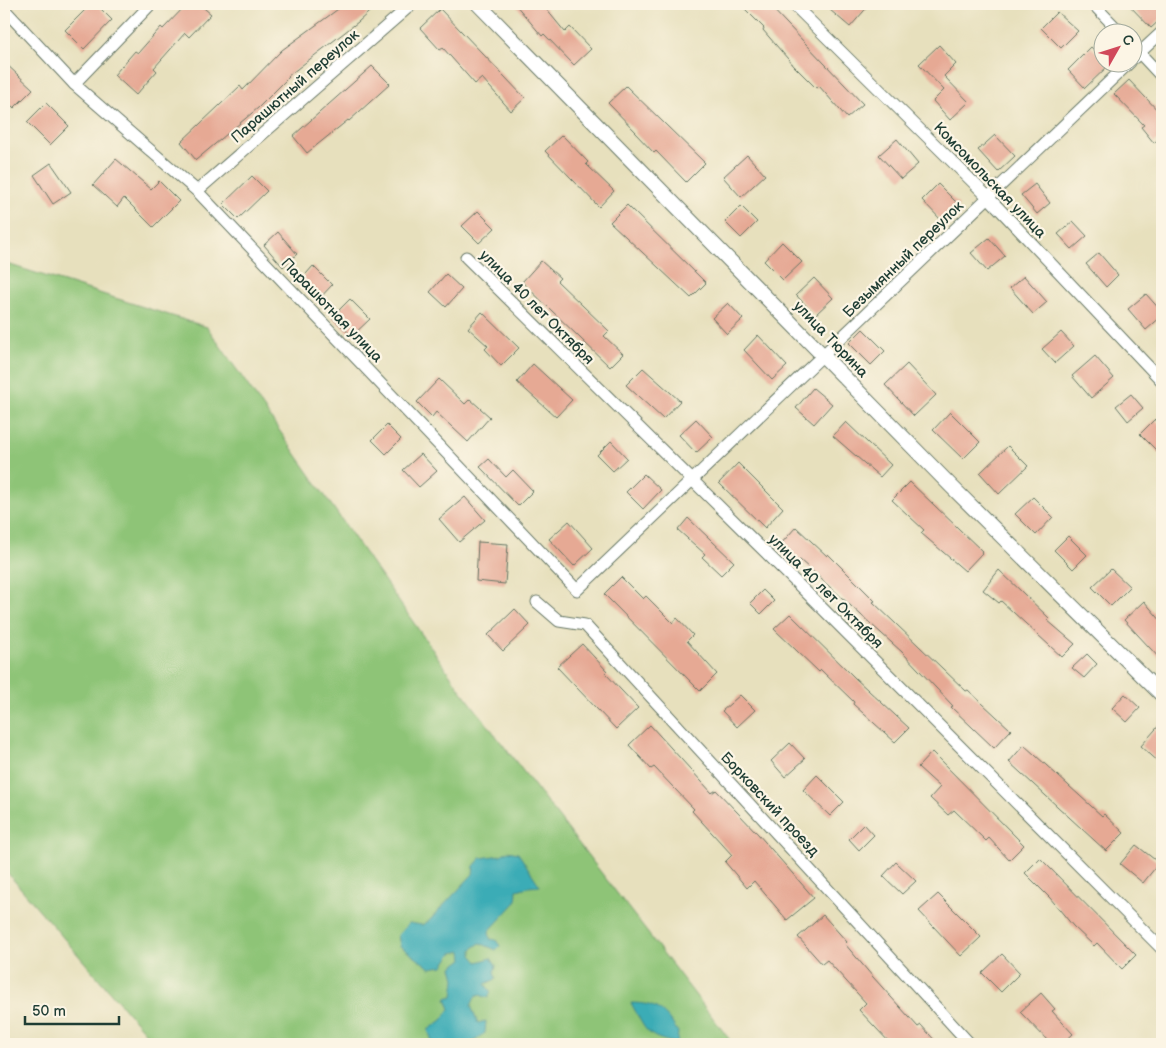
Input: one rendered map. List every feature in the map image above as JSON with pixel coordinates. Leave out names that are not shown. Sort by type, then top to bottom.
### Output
[{"type":"street","points":[[74,84],[151,4]]},
{"type":"street","name":"Парашютный переулок","points":[[197,191],[412,4]]},
{"type":"street","name":"улица Тюрина","points":[[478,4],[952,487],[1162,695]]},
{"type":"street","name":"Комсомольская улица","points":[[793,4],[989,198],[1162,381]]},
{"type":"street","points":[[1093,4],[1110,22]]},
{"type":"street","name":"Парашютная улица","points":[[4,9],[74,84],[197,191],[577,590],[630,539]]},
{"type":"street","points":[[1144,47],[1162,32]]},
{"type":"street","points":[[1144,60],[1162,77]]},
{"type":"street","name":"Безымянный переулок","points":[[630,539],[1120,72]]},
{"type":"street","name":"улица 40 лет Октября","points":[[466,257],[693,480],[1162,949]]},
{"type":"street","name":"Борковский проезд","points":[[537,602],[559,621],[585,624],[970,1044]]},
{"type":"green space","points":[[4,263],[207,327],[460,689],[733,1044],[155,1044],[4,869]]},
{"type":"water","points":[[508,851],[518,853],[540,886],[517,890],[516,902],[489,931],[490,939],[496,940],[500,946],[496,950],[480,943],[472,949],[472,955],[478,962],[491,958],[496,966],[494,972],[496,979],[485,984],[491,992],[488,998],[480,995],[475,997],[471,1006],[478,1023],[486,1021],[485,1033],[470,1044],[433,1044],[428,1030],[442,1020],[450,1009],[446,998],[453,996],[455,979],[452,967],[463,959],[462,951],[452,953],[443,966],[430,968],[400,946],[398,935],[409,923],[422,925],[429,921],[473,874],[474,866],[481,858],[501,855]]},
{"type":"water","points":[[631,1003],[640,1003],[653,1007],[664,1014],[678,1032],[677,1043],[658,1038],[647,1031]]},
{"type":"building","points":[[91,4],[96,4],[112,20],[84,49],[65,30]]},
{"type":"building","points":[[187,4],[199,4],[211,14],[189,37],[185,33],[154,68],[157,71],[136,95],[114,75],[135,51],[138,53],[161,27],[163,29]]},
{"type":"building","points":[[345,4],[378,4],[358,22],[288,76],[258,108],[196,160],[181,142],[240,86],[243,90],[282,50]]},
{"type":"building","points":[[515,4],[542,4],[565,32],[570,27],[591,49],[574,65],[544,34],[542,36]]},
{"type":"building","points":[[740,4],[768,4],[863,104],[847,118],[819,86],[816,88],[794,66],[763,30],[764,28]]},
{"type":"building","points":[[823,4],[870,4],[850,27]]},
{"type":"building","points":[[1128,4],[1159,4],[1162,7],[1162,18],[1151,28]]},
{"type":"building","points":[[440,9],[525,98],[511,111],[482,78],[475,84],[443,48],[440,50],[420,28]]},
{"type":"building","points":[[1057,12],[1078,31],[1061,48],[1041,28]]},
{"type":"building","points":[[939,45],[956,64],[944,76],[969,102],[950,120],[933,101],[944,90],[919,64]]},
{"type":"building","points":[[1091,47],[1094,50],[1094,72],[1102,72],[1085,88],[1068,70]]},
{"type":"building","points":[[4,62],[33,89],[14,108],[4,98]]},
{"type":"building","points":[[372,66],[390,84],[349,121],[307,153],[293,136]]},
{"type":"building","points":[[1129,80],[1162,115],[1162,136],[1154,143],[1141,127],[1144,125],[1114,94]]},
{"type":"building","points":[[626,86],[705,163],[686,182],[656,151],[654,153],[608,103]]},
{"type":"building","points":[[46,103],[69,126],[50,145],[27,122]]},
{"type":"building","points":[[562,135],[588,162],[586,164],[614,191],[599,207],[545,151]]},
{"type":"building","points":[[995,135],[1015,156],[998,172],[978,150]]},
{"type":"building","points":[[897,139],[918,164],[901,179],[879,155]]},
{"type":"building","points":[[747,155],[765,175],[741,197],[723,177]]},
{"type":"building","points":[[116,159],[151,189],[159,181],[179,201],[153,227],[124,198],[117,207],[93,185]]},
{"type":"building","points":[[51,163],[71,192],[53,204],[34,175]]},
{"type":"building","points":[[252,176],[267,191],[238,219],[223,204]]},
{"type":"building","points":[[938,184],[959,205],[942,221],[922,200]]},
{"type":"building","points":[[1035,184],[1050,203],[1037,214],[1021,195]]},
{"type":"building","points":[[627,205],[706,283],[691,298],[610,222]]},
{"type":"building","points":[[741,206],[757,222],[741,238],[725,222]]},
{"type":"building","points":[[478,211],[495,228],[479,243],[462,226]]},
{"type":"building","points":[[1073,221],[1087,236],[1072,249],[1058,234]]},
{"type":"building","points":[[278,232],[297,254],[283,267],[264,245]]},
{"type":"building","points":[[989,238],[1005,256],[987,271],[971,253]]},
{"type":"building","points":[[782,242],[802,262],[783,280],[764,261]]},
{"type":"building","points":[[1099,253],[1118,275],[1106,287],[1086,264]]},
{"type":"building","points":[[541,261],[560,278],[557,281],[609,331],[604,336],[623,354],[610,367],[522,282]]},
{"type":"building","points":[[313,266],[332,285],[318,300],[299,282]]},
{"type":"building","points":[[446,274],[462,289],[446,307],[430,292]]},
{"type":"building","points":[[1024,276],[1047,302],[1033,314],[1010,288]]},
{"type":"building","points":[[814,278],[833,298],[815,315],[796,295]]},
{"type":"building","points":[[1146,294],[1162,312],[1162,316],[1146,330],[1128,309]]},
{"type":"building","points":[[350,299],[370,319],[352,336],[332,317]]},
{"type":"building","points":[[728,303],[743,319],[727,334],[712,318]]},
{"type":"building","points":[[482,312],[519,348],[501,366],[485,349],[488,346],[468,328]]},
{"type":"building","points":[[863,329],[885,351],[871,365],[849,343]]},
{"type":"building","points":[[1061,332],[1074,346],[1055,363],[1042,349]]},
{"type":"building","points":[[758,335],[787,366],[772,380],[744,350]]},
{"type":"building","points":[[1095,356],[1114,378],[1091,398],[1072,376]]},
{"type":"building","points":[[533,364],[572,400],[556,417],[517,382]]},
{"type":"building","points":[[907,364],[936,395],[914,416],[885,385]]},
{"type":"building","points":[[643,368],[680,401],[663,419],[626,385]]},
{"type":"building","points":[[439,379],[465,404],[470,399],[490,417],[468,442],[436,412],[432,417],[417,402]]},
{"type":"building","points":[[813,388],[832,404],[814,424],[796,408]]},
{"type":"building","points":[[1131,394],[1143,408],[1128,421],[1116,406]]},
{"type":"building","points":[[950,412],[980,442],[963,459],[933,430]]},
{"type":"building","points":[[696,419],[713,437],[696,453],[679,435]]},
{"type":"building","points":[[1155,419],[1162,427],[1162,456],[1140,434]]},
{"type":"building","points":[[846,422],[891,465],[880,477],[833,436]]},
{"type":"building","points":[[387,425],[401,439],[386,454],[372,440]]},
{"type":"building","points":[[611,441],[627,458],[613,471],[597,455]]},
{"type":"building","points":[[1008,446],[1028,466],[999,494],[980,473]]},
{"type":"building","points":[[421,454],[437,471],[419,487],[403,470]]},
{"type":"building","points":[[489,459],[506,477],[513,470],[533,491],[518,506],[480,467]]},
{"type":"building","points":[[738,463],[783,508],[765,528],[719,483]]},
{"type":"building","points":[[644,474],[661,490],[643,509],[626,492]]},
{"type":"building","points":[[910,482],[983,552],[965,571],[921,533],[924,530],[892,500]]},
{"type":"building","points":[[465,497],[485,520],[459,542],[439,519]]},
{"type":"building","points":[[1033,497],[1053,517],[1036,535],[1015,514]]},
{"type":"building","points":[[688,518],[734,562],[721,575],[702,557],[705,554],[678,530]]},
{"type":"building","points":[[569,521],[593,548],[574,566],[549,539]]},
{"type":"building","points":[[796,527],[827,556],[828,554],[875,601],[873,602],[966,691],[968,690],[1011,730],[994,748],[951,707],[953,706],[902,652],[800,560],[797,562],[779,546]]},
{"type":"building","points":[[1068,536],[1087,555],[1073,569],[1054,550]]},
{"type":"building","points":[[478,542],[508,544],[505,584],[476,581]]},
{"type":"building","points":[[1111,569],[1130,587],[1111,606],[1092,587]]},
{"type":"building","points":[[999,570],[1049,618],[1047,620],[1075,644],[1062,657],[1001,601],[999,603],[983,590]]},
{"type":"building","points":[[621,577],[643,599],[646,596],[673,623],[677,618],[693,635],[687,641],[717,674],[700,691],[604,594]]},
{"type":"building","points":[[763,590],[774,601],[761,614],[750,603]]},
{"type":"building","points":[[1144,601],[1162,622],[1162,661],[1124,620]]},
{"type":"building","points":[[515,609],[530,625],[503,651],[488,635]]},
{"type":"building","points":[[790,614],[909,728],[895,742],[853,704],[854,702],[821,670],[819,672],[774,629]]},
{"type":"building","points":[[582,644],[607,671],[605,673],[638,708],[616,729],[557,667]]},
{"type":"building","points":[[1087,654],[1097,664],[1084,678],[1072,668]]},
{"type":"building","points":[[1125,694],[1140,708],[1127,722],[1112,708]]},
{"type":"building","points":[[740,695],[755,710],[737,727],[722,711]]},
{"type":"building","points":[[1162,722],[1162,765],[1141,746]]},
{"type":"building","points":[[650,725],[712,793],[716,790],[758,834],[814,898],[787,920],[754,881],[747,888],[725,862],[732,855],[692,811],[694,809],[654,767],[651,769],[629,745]]},
{"type":"building","points":[[790,743],[805,759],[785,777],[771,761]]},
{"type":"building","points":[[1024,745],[1102,816],[1104,814],[1124,833],[1106,851],[1009,762]]},
{"type":"building","points":[[932,752],[1024,845],[1009,860],[989,838],[986,841],[954,810],[948,815],[930,798],[940,787],[918,767]]},
{"type":"building","points":[[817,775],[844,802],[830,816],[803,790]]},
{"type":"building","points":[[864,824],[874,835],[859,850],[849,839]]},
{"type":"building","points":[[1136,845],[1159,863],[1143,883],[1120,864]]},
{"type":"building","points":[[1040,858],[1136,955],[1122,969],[1097,943],[1094,946],[1073,926],[1050,898],[1025,873]]},
{"type":"building","points":[[896,862],[916,881],[902,894],[883,876]]},
{"type":"building","points":[[938,894],[981,937],[961,956],[919,911]]},
{"type":"building","points":[[823,915],[847,942],[845,944],[873,977],[918,1027],[921,1025],[938,1044],[891,1044],[859,1010],[866,1003],[827,960],[822,964],[798,937]]},
{"type":"building","points":[[1002,954],[1020,973],[1001,992],[982,973]]},
{"type":"building","points":[[1041,993],[1055,1009],[1052,1011],[1073,1034],[1062,1044],[1051,1044],[1020,1012]]}]
